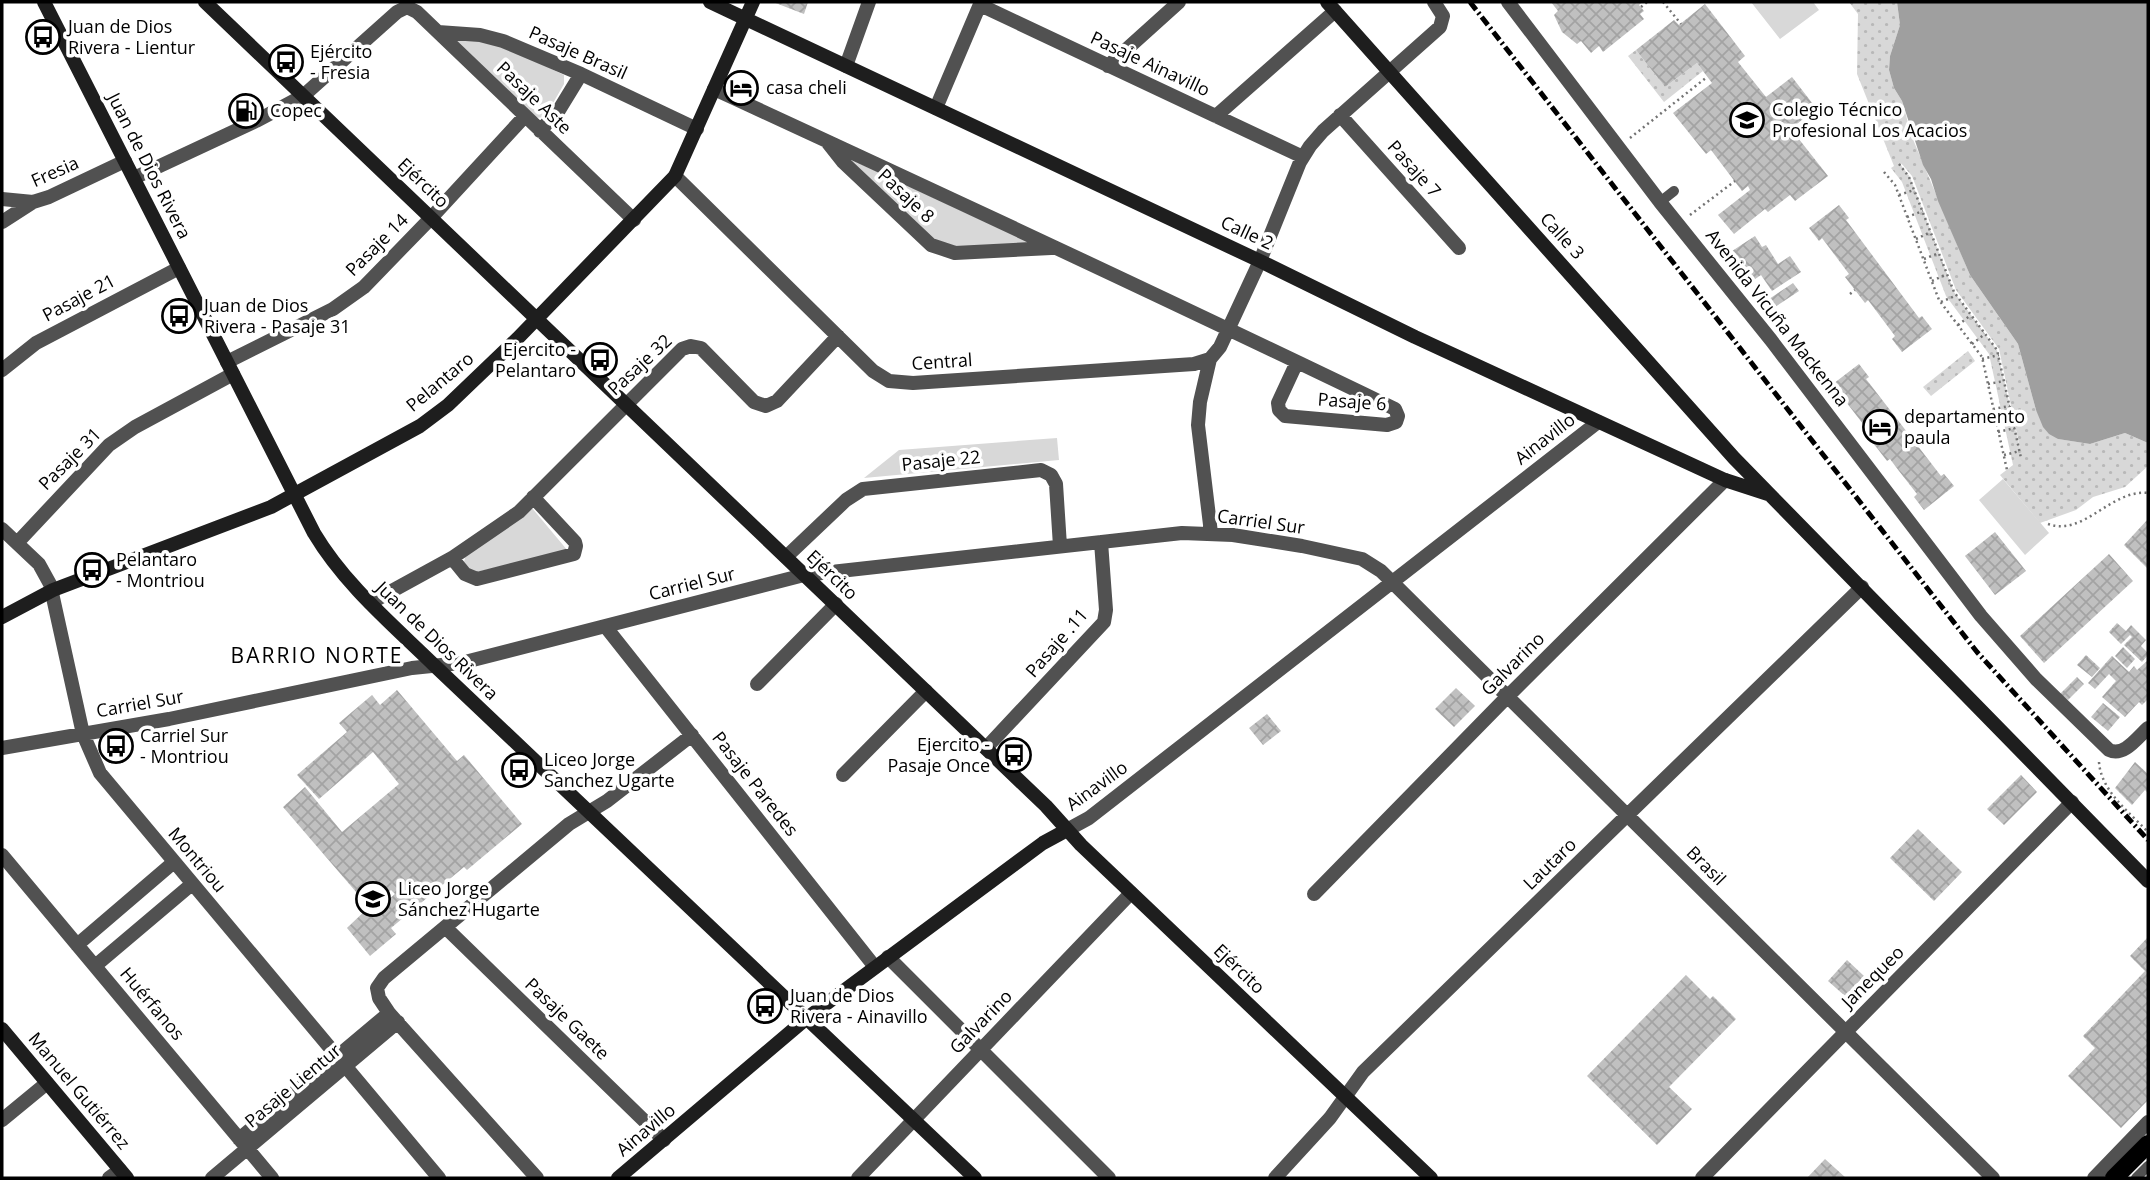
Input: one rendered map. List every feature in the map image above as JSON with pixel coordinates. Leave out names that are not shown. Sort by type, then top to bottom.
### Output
[{"type":"main road","points":[[2114,1178],[2148,1144]]},
{"type":"street","name":"Juan de Dios Rivera","points":[[44,2],[325,551],[370,603],[435,666],[975,1178]]},
{"type":"street","name":"Ejército","points":[[205,2],[986,748],[1131,893],[1431,1178]]},
{"type":"street","name":"Calle 2","points":[[710,2],[1260,261],[1415,337],[1725,480],[1769,495]]},
{"type":"street","name":"Pelantaro","points":[[2,617],[52,590],[250,516],[295,495],[435,415],[461,394],[675,176],[753,2]]},
{"type":"street","points":[[846,66],[869,2]]},
{"type":"street","points":[[1108,65],[1179,2]]},
{"type":"street","points":[[1211,533],[1198,425],[1200,402],[1210,359],[1220,347],[1260,261],[1303,158],[1316,138],[1340,115],[1436,31],[1442,22],[1441,10],[1434,2]]},
{"type":"street","points":[[936,108],[980,3]]},
{"type":"street","name":"Pasaje Ainavillo","points":[[980,3],[1303,158]]},
{"type":"street","name":"Avenida Vicuña Mackenna","points":[[1510,3],[1660,202],[1771,340],[1981,616],[2036,679],[2105,747]]},
{"type":"street","points":[[1216,116],[1331,6]]},
{"type":"street","name":"Calle 3","points":[[1331,6],[1769,495]]},
{"type":"street","name":"Pasaje Aste","points":[[303,96],[397,12],[407,7],[415,10],[634,220]]},
{"type":"street","name":"Pasaje Brasil","points":[[438,32],[480,35],[503,41],[581,74],[697,129]]},
{"type":"street","points":[[540,131],[559,110],[581,74]]},
{"type":"street","name":"Pasaje 8","points":[[714,89],[1228,329]]},
{"type":"street","points":[[134,178],[303,96]]},
{"type":"street","name":"Pasaje 7","points":[[1340,115],[1459,248]]},
{"type":"street","name":"Pasaje 14","points":[[230,368],[351,297],[431,218],[524,116]]},
{"type":"street","name":"Pasaje 8","points":[[828,141],[843,162],[931,245],[955,253],[1055,247]]},
{"type":"street","name":"Fresia","points":[[2,222],[33,202],[125,161]]},
{"type":"street","name":"Central","points":[[675,176],[881,377],[905,384],[1194,364],[1210,359]]},
{"type":"street","points":[[2,199],[33,202]]},
{"type":"street","name":"Pasaje 21","points":[[2,370],[36,343],[179,268]]},
{"type":"street","name":"Pasaje 6","points":[[1228,329],[1297,362],[1395,409],[1398,416],[1396,422],[1387,425],[1285,415],[1279,410],[1278,402],[1297,362]]},
{"type":"street","name":"Pasaje 32","points":[[370,603],[452,558],[507,521],[679,352],[691,346],[705,351],[758,405],[772,405],[838,336]]},
{"type":"street","name":"Pasaje 31","points":[[17,543],[109,445],[230,368]]},
{"type":"street","name":"Ainavillo","points":[[618,1178],[807,1018],[1043,843],[1089,818],[1598,422]]},
{"type":"street","name":"Galvarino","points":[[1314,894],[1725,480],[1734,458]]},
{"type":"street","name":"Pasaje 22","points":[[786,557],[846,500],[863,489],[1034,470],[1046,471],[1056,484],[1060,547]]},
{"type":"street","points":[[1769,495],[2148,881]]},
{"type":"street","points":[[452,558],[465,574],[477,579],[574,554],[575,542],[533,498]]},
{"type":"street","name":"Montriou","points":[[2,529],[38,564],[52,590],[83,734],[94,761],[108,784],[439,1178]]},
{"type":"street","name":"Carriel Sur","points":[[2,748],[169,719],[412,668],[461,663],[804,575],[1182,533],[1211,533],[1362,559],[1392,582]]},
{"type":"street","name":"Pasaje .11","points":[[986,748],[1104,622],[1106,610],[1101,542]]},
{"type":"street","name":"Brasil","points":[[1392,582],[1993,1178]]},
{"type":"street","name":"Lautaro","points":[[1275,1178],[1330,1118],[1363,1073],[1862,587]]},
{"type":"street","points":[[757,684],[835,604]]},
{"type":"street","name":"Pasaje Paredes","points":[[605,626],[875,967]]},
{"type":"street","points":[[843,775],[926,691]]},
{"type":"street","points":[[2105,747],[2114,752],[2122,751],[2148,728]]},
{"type":"street","points":[[537,1178],[394,1017],[379,998],[377,988],[384,978],[569,824],[607,801],[692,735]]},
{"type":"street","name":"Janequeo","points":[[1702,1178],[2073,802]]},
{"type":"street","name":"Huérfanos","points":[[2,855],[272,1178]]},
{"type":"street","points":[[77,945],[174,862]]},
{"type":"street","points":[[95,966],[192,884]]},
{"type":"street","name":"Galvarino","points":[[858,1178],[1131,893]]},
{"type":"street","name":"Pasaje Gaete","points":[[444,927],[664,1140]]},
{"type":"street","points":[[888,957],[1109,1178]]},
{"type":"street","name":"Pasaje Lientur","points":[[212,1178],[243,1144],[394,1017]]},
{"type":"street","name":"Manuel Gutiérrez","points":[[2,1029],[119,1175]]},
{"type":"street","points":[[2,1120],[47,1083]]},
{"type":"street","points":[[2094,1178],[2148,1122]]},
{"type":"lane","points":[[1660,202],[1674,191]]},
{"type":"lane","points":[[2136,1178],[2148,1166]]},
{"type":"path","points":[[1641,7],[1647,2]]},
{"type":"path","points":[[1663,2],[1681,24]]},
{"type":"path","points":[[1628,139],[1707,77]]},
{"type":"path","points":[[1899,164],[1909,177],[1957,295],[1997,350],[2021,458]]},
{"type":"path","points":[[1884,172],[1899,195],[1941,302],[1982,359],[2007,470]]},
{"type":"path","points":[[1687,217],[1735,181]]},
{"type":"path","points":[[1899,195],[1914,190]]},
{"type":"path","points":[[1907,217],[1923,211]]},
{"type":"path","points":[[1916,239],[1931,232]]},
{"type":"path","points":[[1924,259],[1939,253]]},
{"type":"path","points":[[1932,281],[1947,274]]},
{"type":"path","points":[[1850,294],[1855,290]]},
{"type":"path","points":[[1941,302],[1957,295]]},
{"type":"path","points":[[1958,325],[1971,315]]},
{"type":"path","points":[[1972,344],[1985,334]]},
{"type":"path","points":[[1982,359],[1998,355]]},
{"type":"path","points":[[1988,384],[2004,381]]},
{"type":"path","points":[[1993,409],[2010,406]]},
{"type":"path","points":[[1998,432],[2015,428]]},
{"type":"path","points":[[2004,454],[2020,451]]},
{"type":"path","points":[[2048,524],[2066,527],[2123,496],[2134,492],[2148,493]]},
{"type":"path","points":[[2105,747],[2099,764],[2106,784],[2148,832]]},
{"type":"shaded area","points":[[1751,2],[1813,2],[1819,10],[1780,39]]},
{"type":"shaded area","points":[[1849,2],[1897,2],[1900,25],[1890,56],[1889,70],[1894,88],[1902,101],[1912,137],[1970,275],[2018,344],[2036,410],[2058,439],[2090,444],[2125,433],[2148,443],[2148,466],[2125,487],[2093,497],[2076,510],[2040,523],[2000,475],[2013,465],[1989,354],[1946,296],[1902,182],[1891,168],[1894,166],[1857,74],[1858,14]],"holes":[[[1901,163],[1912,176],[1956,290],[1999,349],[2022,458],[1997,350],[1954,292],[1910,177]]]},
{"type":"shaded area","points":[[1897,2],[2148,2],[2148,443],[2125,433],[2090,444],[2058,439],[2043,427],[2018,344],[1970,275],[1923,165],[1902,101],[1894,88],[1889,70],[1890,56],[1900,25]]},
{"type":"shaded area","points":[[459,39],[500,47],[564,75],[564,84],[545,117],[535,118],[456,43]]},
{"type":"shaded area","points":[[1636,50],[1665,87],[1697,63],[1703,71],[1664,102],[1628,56]]},
{"type":"shaded area","points":[[852,160],[1033,244],[961,248],[935,241],[851,163]]},
{"type":"shaded area","points":[[1968,351],[1975,361],[1931,396],[1923,387]]},
{"type":"shaded area","points":[[1057,438],[1059,460],[864,478],[899,450]]},
{"type":"shaded area","points":[[2003,479],[2049,533],[2025,555],[1979,500]]},
{"type":"shaded area","points":[[532,508],[568,551],[472,573],[464,562],[466,554]]},
{"type":"building","points":[[773,2],[808,2],[804,14]]},
{"type":"building","points":[[1551,2],[1642,2],[1639,5],[1644,11],[1640,14],[1644,19],[1603,52],[1599,46],[1591,53],[1581,41],[1577,44],[1562,32],[1554,15],[1558,11]]},
{"type":"building","points":[[1705,4],[1745,56],[1738,62],[1766,97],[1792,77],[1816,108],[1791,129],[1828,176],[1795,201],[1790,195],[1768,212],[1765,209],[1734,234],[1718,215],[1750,190],[1748,186],[1742,191],[1711,150],[1706,154],[1673,113],[1712,83],[1697,63],[1665,87],[1636,50],[1674,20],[1679,25]]},
{"type":"building","points":[[1839,205],[1849,218],[1846,220],[1919,318],[1922,316],[1932,329],[1902,352],[1892,339],[1895,336],[1868,300],[1865,303],[1845,277],[1849,274],[1822,238],[1819,241],[1809,228]]},
{"type":"building","points":[[1755,236],[1762,247],[1766,245],[1778,264],[1790,256],[1801,272],[1772,291],[1761,275],[1745,286],[1730,268],[1733,266],[1726,255]]},
{"type":"building","points":[[1793,283],[1799,291],[1775,307],[1769,299]]},
{"type":"building","points":[[1859,364],[1869,377],[1866,379],[1941,476],[1944,474],[1954,486],[1924,510],[1914,497],[1917,494],[1890,459],[1887,461],[1867,436],[1870,433],[1843,398],[1839,400],[1829,387]]},
{"type":"building","points":[[2148,519],[2148,569],[2124,545]]},
{"type":"building","points":[[1995,532],[2026,571],[1995,595],[1965,556]]},
{"type":"building","points":[[2109,554],[2133,581],[2044,663],[2020,636]]},
{"type":"building","points":[[2117,623],[2126,631],[2131,625],[2146,640],[2141,646],[2148,655],[2142,662],[2124,645],[2132,637],[2130,635],[2121,644],[2109,632]]},
{"type":"building","points":[[2123,647],[2135,659],[2127,668],[2115,656]]},
{"type":"building","points":[[2086,655],[2100,668],[2092,677],[2077,665]]},
{"type":"building","points":[[2112,656],[2129,672],[2134,666],[2137,670],[2147,661],[2148,663],[2148,699],[2142,705],[2139,702],[2125,717],[2102,697],[2116,681],[2109,674],[2095,689],[2088,683]]},
{"type":"building","points":[[2077,677],[2084,684],[2068,700],[2060,694]]},
{"type":"building","points":[[1456,688],[1475,706],[1454,727],[1435,709]]},
{"type":"building","points":[[397,690],[457,761],[464,755],[522,824],[467,870],[464,867],[391,928],[396,934],[370,956],[347,928],[369,907],[283,807],[305,787],[342,832],[399,784],[373,752],[319,799],[297,775],[347,732],[339,723],[372,695],[380,705]],"holes":[[[391,890],[395,894],[374,912],[369,907]]]},
{"type":"building","points":[[2103,703],[2120,717],[2108,731],[2091,717]]},
{"type":"building","points":[[1267,714],[1281,731],[1263,745],[1249,728]]},
{"type":"building","points":[[2135,762],[2148,774],[2148,793],[2145,790],[2132,805],[2115,788]]},
{"type":"building","points":[[2021,775],[2037,792],[2004,825],[1987,809]]},
{"type":"building","points":[[1918,829],[1962,872],[1934,901],[1890,858]]},
{"type":"building","points":[[2148,937],[2148,1100],[2121,1128],[2068,1076],[2095,1048],[2083,1036],[2145,971],[2130,956]]},
{"type":"building","points":[[1847,960],[1864,976],[1845,996],[1828,981]]},
{"type":"building","points":[[1686,975],[1710,999],[1713,996],[1736,1019],[1669,1087],[1692,1109],[1657,1145],[1587,1076]]},
{"type":"building","points":[[1825,1159],[1846,1178],[1807,1178]]},
{"type":"railway","points":[[1470,2],[1977,652],[2148,840]]},
{"type":"place","name":"Juan de Dios Rivera - Lientur","points":[[43,37]]},
{"type":"place","name":"Ejército - Fresia","points":[[286,62]]},
{"type":"place","name":"casa cheli","points":[[741,88]]},
{"type":"place","name":"Copec","points":[[246,111]]},
{"type":"place","name":"Colegio Técnico Profesional Los Acacios","points":[[1747,120]]},
{"type":"place","name":"Juan de Dios Rivera - Pasaje 31","points":[[179,316]]},
{"type":"place","name":"Ejercito - Pelantaro","points":[[600,360]]},
{"type":"place","name":"departamento paula","points":[[1880,427]]},
{"type":"place","name":"Pelantaro - Montriou","points":[[92,570]]},
{"type":"place","name":"Carriel Sur - Montriou","points":[[116,746]]},
{"type":"place","name":"Ejercito - Pasaje Once","points":[[1014,755]]},
{"type":"place","name":"Liceo Jorge Sanchez Ugarte","points":[[519,770]]},
{"type":"place","name":"Liceo Jorge Sánchez Hugarte","points":[[373,899]]},
{"type":"place","name":"Juan de Dios Rivera - Ainavillo","points":[[765,1006]]},
{"type":"district","name":"BARRIO NORTE","points":[[317,656]]}]
